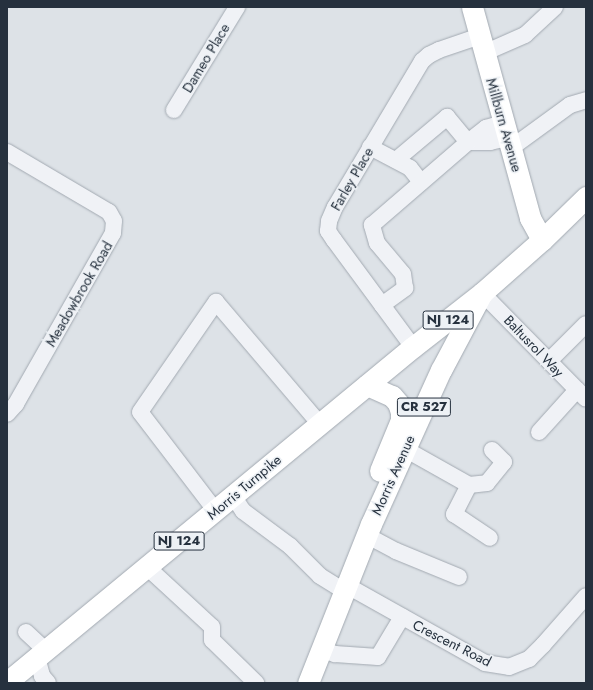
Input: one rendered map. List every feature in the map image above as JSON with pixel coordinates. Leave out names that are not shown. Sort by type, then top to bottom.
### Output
[{"type":"main road","name":"Millburn Avenue","points":[[472,7],[530,218],[542,240]]},
{"type":"main road","name":"Morris Avenue","points":[[308,683],[368,530],[441,370],[482,293],[542,240],[586,197]]},
{"type":"main road","name":"Morris Turnpike","points":[[14,681],[41,654],[413,347],[482,293]]},
{"type":"main road","points":[[367,385],[392,396],[398,403],[401,412],[401,420],[372,490],[369,505],[368,530]]},
{"type":"street","name":"Dameo Place","points":[[174,110],[237,7]]},
{"type":"street","name":"Farley Place","points":[[413,347],[328,231],[329,221],[335,207],[422,61],[439,50],[482,44],[524,35],[555,7]]},
{"type":"street","points":[[382,305],[405,288],[403,274],[377,243],[372,225],[468,142],[490,142],[507,136],[570,105],[586,100]]},
{"type":"street","points":[[396,160],[447,117],[468,142]]},
{"type":"street","points":[[370,147],[410,168],[421,182]]},
{"type":"street","name":"Meadowbrook Road","points":[[7,152],[109,212],[114,221],[114,233],[10,404]]},
{"type":"street","name":"Baltusrol Way","points":[[482,293],[581,394]]},
{"type":"street","points":[[215,510],[140,412],[216,302],[320,424]]},
{"type":"street","points":[[549,361],[586,324]]},
{"type":"street","points":[[539,432],[581,394]]},
{"type":"street","points":[[405,449],[469,485],[487,483],[504,462],[492,450]]},
{"type":"street","points":[[469,485],[454,514],[490,538]]},
{"type":"street","name":"Crescent Road","points":[[233,496],[243,511],[290,546],[320,576],[402,616],[485,663],[509,667],[529,659],[586,596]]},
{"type":"street","points":[[368,530],[396,551],[458,578]]},
{"type":"street","points":[[147,567],[212,627],[212,640],[256,683]]},
{"type":"street","points":[[321,649],[335,654],[378,657],[402,616]]},
{"type":"street","points":[[26,632],[41,654],[42,676],[48,683]]}]
